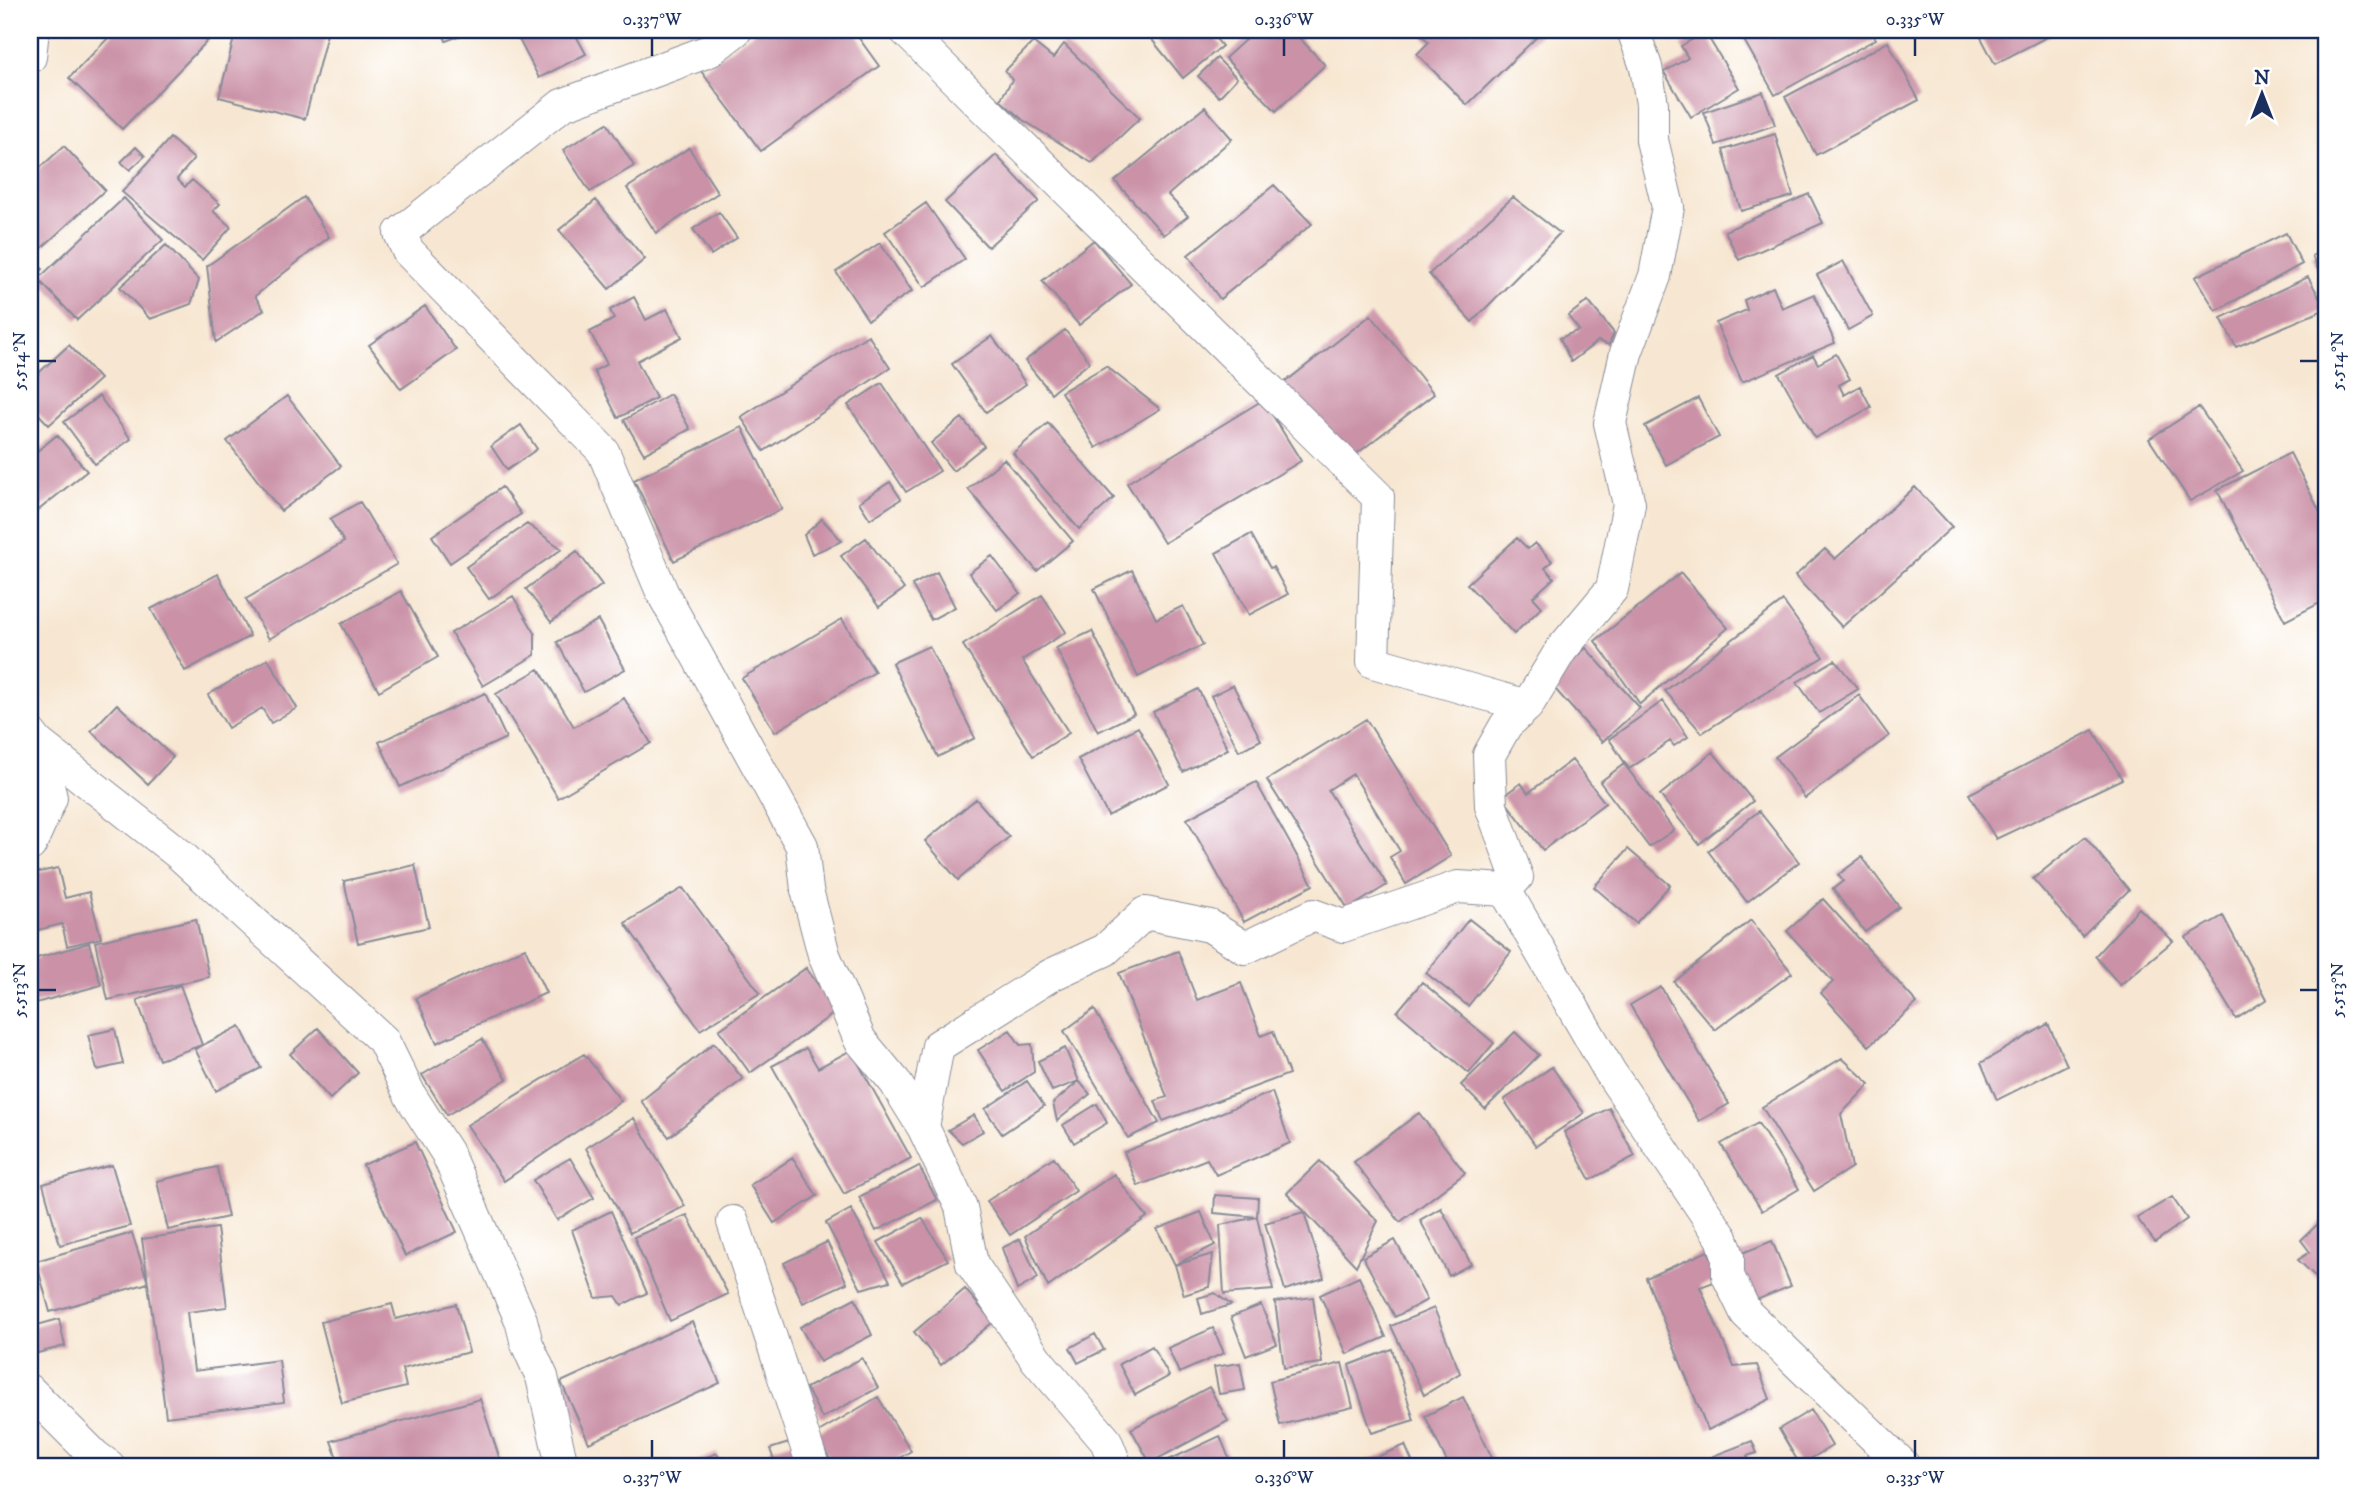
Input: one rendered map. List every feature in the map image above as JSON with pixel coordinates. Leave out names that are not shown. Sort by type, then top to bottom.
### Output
[{"type":"street","points":[[30,57],[33,30]]},
{"type":"street","points":[[736,30],[709,51],[562,105],[400,233],[408,251],[603,451],[662,592],[802,846],[807,890],[824,955],[860,1040],[895,1082],[923,1127],[961,1207],[972,1264],[1036,1359],[1106,1441],[1116,1466]]},
{"type":"street","points":[[905,30],[1378,497],[1373,662],[1527,706]]},
{"type":"street","points":[[1505,890],[1517,877],[1490,806],[1489,755],[1506,725],[1527,706],[1561,650],[1612,589],[1629,503],[1611,423],[1626,353],[1655,276],[1668,207],[1652,140],[1652,104],[1646,67],[1633,30]]},
{"type":"street","points":[[30,845],[51,798],[34,738]]},
{"type":"street","points":[[34,738],[179,854],[383,1040],[411,1097],[447,1153],[521,1320],[527,1344],[542,1377],[562,1466]]},
{"type":"street","points":[[923,1127],[938,1046],[1001,1009],[1051,975],[1105,950],[1145,913],[1210,926],[1245,948],[1312,915],[1343,926],[1458,887],[1505,890]]},
{"type":"street","points":[[1505,890],[1610,1072],[1721,1238],[1728,1256],[1728,1276],[1746,1313],[1904,1466]]},
{"type":"street","points":[[733,1222],[813,1466]]},
{"type":"street","points":[[30,1391],[94,1457],[110,1466]]},
{"type":"building","points":[[116,30],[218,30],[122,129],[69,78]]},
{"type":"building","points":[[236,30],[328,30],[305,119],[219,97]]},
{"type":"building","points":[[442,30],[475,30],[446,41]]},
{"type":"building","points":[[514,30],[573,30],[586,54],[539,78]]},
{"type":"building","points":[[757,30],[853,30],[879,66],[761,151],[701,71]]},
{"type":"building","points":[[997,30],[1030,30],[1020,39]]},
{"type":"building","points":[[1144,30],[1209,30],[1222,46],[1183,78]]},
{"type":"building","points":[[1256,30],[1292,30],[1325,65],[1276,111],[1225,58]]},
{"type":"building","points":[[1417,30],[1544,30],[1467,105],[1417,54],[1429,42]]},
{"type":"building","points":[[1661,30],[1682,30],[1665,37]]},
{"type":"building","points":[[1750,30],[1870,30],[1876,39],[1775,95],[1741,35]]},
{"type":"building","points":[[1977,30],[2060,30],[1995,64]]},
{"type":"building","points":[[1705,32],[1739,88],[1691,117],[1664,72],[1688,58],[1681,46]]},
{"type":"building","points":[[1033,42],[1053,58],[1064,44],[1140,118],[1092,163],[1023,120],[1000,100],[1012,80],[1005,71]]},
{"type":"building","points":[[1888,42],[1919,100],[1816,155],[1785,97]]},
{"type":"building","points":[[1217,58],[1237,78],[1219,97],[1198,76]]},
{"type":"building","points":[[1763,92],[1775,125],[1716,145],[1704,112]]},
{"type":"building","points":[[1205,107],[1232,139],[1168,195],[1188,216],[1164,235],[1115,181]]},
{"type":"building","points":[[607,123],[634,166],[590,192],[563,150]]},
{"type":"building","points":[[1775,134],[1793,196],[1741,211],[1723,150]]},
{"type":"building","points":[[170,138],[194,159],[177,179],[185,187],[192,180],[220,204],[213,211],[231,227],[202,260],[122,192]]},
{"type":"building","points":[[64,146],[105,190],[34,255],[30,250],[30,177]]},
{"type":"building","points":[[136,147],[145,156],[130,170],[121,162]]},
{"type":"building","points":[[689,148],[718,193],[656,233],[627,188]]},
{"type":"building","points":[[996,155],[1039,201],[988,247],[945,202]]},
{"type":"building","points":[[1274,185],[1312,224],[1220,299],[1188,255]]},
{"type":"building","points":[[1809,194],[1823,223],[1739,260],[1725,231]]},
{"type":"building","points":[[304,197],[329,237],[255,296],[264,310],[216,342],[207,266]]},
{"type":"building","points":[[1513,197],[1560,233],[1472,322],[1429,274]]},
{"type":"building","points":[[124,198],[163,240],[77,320],[38,279]]},
{"type":"building","points":[[596,200],[645,259],[609,289],[559,230]]},
{"type":"building","points":[[926,203],[965,259],[924,287],[885,232]]},
{"type":"building","points":[[719,212],[737,238],[711,255],[693,229]]},
{"type":"building","points":[[2286,233],[2302,264],[2216,311],[2195,277]]},
{"type":"building","points":[[1094,240],[1131,284],[1079,325],[1042,281]]},
{"type":"building","points":[[880,243],[912,291],[868,320],[836,272]]},
{"type":"building","points":[[166,245],[199,280],[191,304],[150,319],[120,287]]},
{"type":"building","points":[[2326,248],[2326,287],[2312,256]]},
{"type":"building","points":[[30,257],[43,269],[30,284]]},
{"type":"building","points":[[1843,261],[1873,316],[1848,330],[1817,275]]},
{"type":"building","points":[[2308,277],[2326,309],[2236,347],[2221,318]]},
{"type":"building","points":[[1773,287],[1782,308],[1814,294],[1835,343],[1742,382],[1716,323],[1747,310],[1744,300]]},
{"type":"building","points":[[634,297],[646,320],[667,309],[682,337],[637,361],[656,398],[618,418],[594,371],[607,364],[590,332],[614,319],[610,310]]},
{"type":"building","points":[[1588,301],[1614,333],[1609,345],[1598,341],[1571,362],[1560,338],[1579,330],[1568,316]]},
{"type":"building","points":[[425,306],[456,350],[401,389],[369,345]]},
{"type":"building","points":[[1371,315],[1434,394],[1346,462],[1284,383]]},
{"type":"building","points":[[1065,330],[1090,362],[1051,393],[1025,361]]},
{"type":"building","points":[[868,335],[890,368],[764,451],[741,417]]},
{"type":"building","points":[[992,336],[1026,384],[986,412],[952,364]]},
{"type":"building","points":[[69,345],[100,379],[49,425],[30,405],[30,381]]},
{"type":"building","points":[[1836,354],[1850,379],[1839,385],[1844,395],[1860,386],[1871,407],[1815,438],[1779,374],[1813,355],[1818,364]]},
{"type":"building","points":[[1106,366],[1160,409],[1096,448],[1061,392]]},
{"type":"building","points":[[882,383],[940,471],[906,492],[848,405]]},
{"type":"building","points":[[670,394],[690,429],[644,454],[624,420]]},
{"type":"building","points":[[99,396],[131,439],[95,464],[64,422]]},
{"type":"building","points":[[287,396],[341,466],[281,511],[227,441]]},
{"type":"building","points":[[1698,398],[1719,437],[1666,465],[1645,426]]},
{"type":"building","points":[[1263,400],[1301,461],[1164,543],[1127,483]]},
{"type":"building","points":[[2199,407],[2243,471],[2190,501],[2149,439]]},
{"type":"building","points":[[962,418],[984,446],[953,471],[931,443]]},
{"type":"building","points":[[1048,423],[1114,498],[1079,529],[1013,453]]},
{"type":"building","points":[[521,425],[537,449],[507,470],[491,446]]},
{"type":"building","points":[[742,427],[782,509],[674,561],[634,480]]},
{"type":"building","points":[[57,435],[87,471],[30,517],[30,457]]},
{"type":"building","points":[[2290,453],[2326,524],[2326,600],[2285,621],[2217,490]]},
{"type":"building","points":[[1004,459],[1073,541],[1037,571],[968,489]]},
{"type":"building","points":[[890,482],[901,499],[870,519],[859,502]]},
{"type":"building","points":[[502,487],[521,514],[450,563],[432,536]]},
{"type":"building","points":[[1915,487],[1952,527],[1842,627],[1795,576],[1825,549],[1835,559]]},
{"type":"building","points":[[360,502],[397,564],[269,639],[246,599],[344,542],[330,519]]},
{"type":"building","points":[[822,519],[842,541],[812,554],[804,535]]},
{"type":"building","points":[[527,524],[562,549],[489,599],[466,567]]},
{"type":"building","points":[[1251,534],[1288,594],[1249,615],[1216,553]]},
{"type":"building","points":[[866,538],[904,589],[879,607],[841,556]]},
{"type":"building","points":[[1517,538],[1528,549],[1535,543],[1552,561],[1545,568],[1554,578],[1533,597],[1542,607],[1514,634],[1467,584]]},
{"type":"building","points":[[577,551],[602,585],[551,622],[526,589]]},
{"type":"building","points":[[992,556],[1020,593],[997,610],[969,573]]},
{"type":"building","points":[[1132,570],[1156,619],[1183,606],[1203,645],[1138,677],[1094,589]]},
{"type":"building","points":[[937,572],[955,607],[931,620],[912,585]]},
{"type":"building","points":[[1681,573],[1728,628],[1640,704],[1595,641]]},
{"type":"building","points":[[218,574],[250,636],[185,671],[151,609]]},
{"type":"building","points":[[401,591],[438,657],[379,691],[341,624]]},
{"type":"building","points":[[1042,595],[1066,632],[1022,660],[1069,733],[1033,756],[963,645]]},
{"type":"building","points":[[513,596],[535,633],[535,655],[483,686],[451,633]]},
{"type":"building","points":[[1783,601],[1823,657],[1702,733],[1665,691]]},
{"type":"building","points":[[842,619],[875,672],[775,732],[742,678]]},
{"type":"building","points":[[598,620],[625,669],[584,692],[557,642]]},
{"type":"building","points":[[1092,631],[1134,714],[1098,732],[1056,648]]},
{"type":"building","points":[[929,646],[975,738],[938,757],[892,663]]},
{"type":"building","points":[[1586,648],[1640,708],[1602,742],[1548,681]]},
{"type":"building","points":[[268,659],[297,708],[271,723],[262,708],[228,728],[208,695]]},
{"type":"building","points":[[1835,660],[1858,689],[1819,713],[1797,682]]},
{"type":"building","points":[[539,669],[574,727],[624,698],[651,743],[558,798],[496,694]]},
{"type":"building","points":[[1233,685],[1261,740],[1239,751],[1211,696]]},
{"type":"building","points":[[1198,689],[1228,749],[1183,772],[1153,712]]},
{"type":"building","points":[[485,693],[506,738],[400,787],[379,742]]},
{"type":"building","points":[[1859,695],[1889,736],[1805,798],[1775,757]]},
{"type":"building","points":[[1663,701],[1688,737],[1674,746],[1670,741],[1629,769],[1609,739]]},
{"type":"building","points":[[117,704],[173,757],[148,784],[91,731]]},
{"type":"building","points":[[1366,719],[1451,856],[1406,884],[1390,857],[1400,851],[1353,774],[1328,790],[1387,885],[1348,909],[1267,780]]},
{"type":"building","points":[[1138,727],[1169,784],[1108,816],[1078,759]]},
{"type":"building","points":[[2093,730],[2122,779],[1996,839],[1969,794]]},
{"type":"building","points":[[1713,752],[1753,801],[1699,844],[1660,795]]},
{"type":"building","points":[[1572,760],[1605,803],[1543,850],[1502,797],[1521,783],[1528,793]]},
{"type":"building","points":[[1624,764],[1674,830],[1649,847],[1600,782]]},
{"type":"building","points":[[1256,782],[1313,885],[1244,922],[1187,819]]},
{"type":"building","points":[[976,799],[1009,837],[958,880],[925,841]]},
{"type":"building","points":[[1759,811],[1799,862],[1747,902],[1708,851]]},
{"type":"building","points":[[2085,837],[2129,890],[2082,936],[2033,879]]},
{"type":"building","points":[[1628,849],[1670,885],[1636,923],[1594,887]]},
{"type":"building","points":[[1862,857],[1899,907],[1865,932],[1833,889],[1843,881],[1838,875]]},
{"type":"building","points":[[415,865],[429,927],[358,943],[344,881]]},
{"type":"building","points":[[58,868],[65,898],[89,892],[101,938],[67,946],[62,924],[30,932],[30,874]]},
{"type":"building","points":[[683,888],[760,993],[700,1030],[625,923]]},
{"type":"building","points":[[1823,899],[1917,1003],[1869,1046],[1821,993],[1833,982],[1787,931]]},
{"type":"building","points":[[2139,908],[2173,941],[2120,985],[2095,956]]},
{"type":"building","points":[[2223,916],[2267,999],[2236,1019],[2186,937]]},
{"type":"building","points":[[196,919],[209,977],[108,1000],[95,942]]},
{"type":"building","points":[[1469,919],[1511,952],[1468,1006],[1426,973]]},
{"type":"building","points":[[1751,920],[1792,973],[1715,1030],[1674,982]]},
{"type":"building","points":[[89,943],[101,985],[32,1004],[30,960]]},
{"type":"building","points":[[525,948],[546,993],[437,1043],[416,998]]},
{"type":"building","points":[[1178,951],[1197,1000],[1241,983],[1261,1036],[1273,1031],[1289,1074],[1163,1121],[1155,1101],[1167,1097],[1119,973]]},
{"type":"building","points":[[806,968],[837,1011],[750,1073],[719,1030]]},
{"type":"building","points":[[1422,982],[1494,1043],[1469,1073],[1397,1012]]},
{"type":"building","points":[[180,985],[202,1045],[159,1060],[137,1000]]},
{"type":"building","points":[[1661,987],[1729,1104],[1699,1121],[1630,1005]]},
{"type":"building","points":[[1094,1009],[1159,1123],[1128,1138],[1064,1031]]},
{"type":"building","points":[[2048,1024],[2067,1065],[1997,1100],[1981,1063]]},
{"type":"building","points":[[240,1026],[261,1068],[216,1091],[195,1049]]},
{"type":"building","points":[[318,1028],[358,1073],[330,1099],[290,1054]]},
{"type":"building","points":[[115,1029],[123,1064],[97,1070],[88,1035]]},
{"type":"building","points":[[1010,1030],[1020,1045],[1032,1044],[1034,1072],[1005,1091],[978,1050]]},
{"type":"building","points":[[1515,1032],[1539,1055],[1485,1109],[1461,1085]]},
{"type":"building","points":[[482,1039],[507,1079],[447,1115],[422,1075]]},
{"type":"building","points":[[714,1043],[743,1079],[669,1137],[641,1101]]},
{"type":"building","points":[[806,1048],[818,1068],[851,1050],[911,1158],[844,1194],[772,1066]]},
{"type":"building","points":[[1065,1048],[1079,1081],[1052,1091],[1038,1061]]},
{"type":"building","points":[[584,1054],[621,1101],[504,1181],[467,1125]]},
{"type":"building","points":[[1842,1058],[1870,1084],[1841,1114],[1852,1167],[1814,1191],[1762,1107]]},
{"type":"building","points":[[1552,1067],[1584,1113],[1536,1146],[1504,1100]]},
{"type":"building","points":[[1027,1081],[1044,1106],[1002,1134],[985,1109]]},
{"type":"building","points":[[1079,1081],[1090,1094],[1057,1121],[1053,1103]]},
{"type":"building","points":[[1272,1092],[1290,1143],[1216,1175],[1207,1159],[1138,1186],[1124,1152]]},
{"type":"building","points":[[1097,1104],[1107,1123],[1074,1143],[1063,1125]]},
{"type":"building","points":[[1609,1108],[1635,1156],[1590,1180],[1564,1132]]},
{"type":"building","points":[[1419,1113],[1465,1173],[1400,1222],[1354,1162]]},
{"type":"building","points":[[974,1115],[983,1131],[962,1143],[948,1130]]},
{"type":"building","points":[[634,1118],[685,1206],[630,1233],[586,1148]]},
{"type":"building","points":[[1758,1123],[1799,1189],[1762,1211],[1721,1144]]},
{"type":"building","points":[[415,1142],[457,1232],[405,1256],[363,1165]]},
{"type":"building","points":[[1054,1157],[1076,1191],[1010,1235],[987,1201]]},
{"type":"building","points":[[570,1158],[594,1198],[557,1220],[533,1180]]},
{"type":"building","points":[[793,1158],[817,1196],[774,1223],[750,1185]]},
{"type":"building","points":[[1320,1161],[1378,1221],[1356,1266],[1287,1193]]},
{"type":"building","points":[[112,1165],[130,1226],[60,1245],[43,1184]]},
{"type":"building","points":[[919,1166],[937,1200],[876,1231],[859,1197]]},
{"type":"building","points":[[217,1167],[228,1217],[168,1230],[157,1181]]},
{"type":"building","points":[[1114,1174],[1147,1217],[1048,1287],[1025,1236]]},
{"type":"building","points":[[1215,1195],[1258,1198],[1257,1217],[1214,1213]]},
{"type":"building","points":[[2172,1197],[2187,1219],[2155,1242],[2137,1218]]},
{"type":"building","points":[[1441,1208],[1471,1264],[1449,1276],[1420,1220]]},
{"type":"building","points":[[851,1209],[890,1281],[861,1289],[826,1223]]},
{"type":"building","points":[[611,1211],[647,1293],[622,1305],[616,1296],[596,1298],[572,1230]]},
{"type":"building","points":[[1201,1212],[1215,1245],[1175,1265],[1157,1229]]},
{"type":"building","points":[[1304,1212],[1324,1278],[1285,1290],[1265,1223]]},
{"type":"building","points":[[687,1215],[728,1294],[670,1321],[634,1237]]},
{"type":"building","points":[[1257,1217],[1273,1290],[1224,1294],[1220,1225]]},
{"type":"building","points":[[922,1218],[948,1260],[903,1283],[878,1242]]},
{"type":"building","points":[[2324,1218],[2326,1274],[2319,1280],[2298,1260],[2310,1252],[2301,1240]]},
{"type":"building","points":[[217,1228],[227,1307],[187,1312],[194,1371],[279,1360],[284,1402],[166,1417],[142,1239]]},
{"type":"building","points":[[132,1233],[148,1283],[50,1312],[36,1261]]},
{"type":"building","points":[[1020,1239],[1038,1278],[1017,1290],[1002,1248]]},
{"type":"building","points":[[1395,1240],[1427,1300],[1395,1317],[1363,1257]]},
{"type":"building","points":[[1772,1241],[1791,1286],[1754,1301],[1735,1256]]},
{"type":"building","points":[[827,1242],[847,1283],[803,1303],[784,1263]]},
{"type":"building","points":[[1708,1251],[1722,1279],[1700,1287],[1734,1367],[1757,1365],[1770,1399],[1708,1430],[1646,1278]]},
{"type":"building","points":[[1213,1254],[1209,1287],[1184,1295],[1175,1265]]},
{"type":"building","points":[[1359,1277],[1386,1337],[1347,1354],[1320,1295]]},
{"type":"building","points":[[965,1289],[993,1322],[941,1365],[914,1332]]},
{"type":"building","points":[[1215,1293],[1231,1305],[1202,1314],[1198,1298]]},
{"type":"building","points":[[1313,1297],[1322,1363],[1284,1368],[1275,1302]]},
{"type":"building","points":[[855,1298],[872,1335],[820,1362],[800,1327]]},
{"type":"building","points":[[392,1304],[396,1319],[456,1304],[469,1352],[402,1369],[406,1387],[342,1403],[321,1322]]},
{"type":"building","points":[[1261,1305],[1277,1344],[1246,1356],[1231,1317]]},
{"type":"building","points":[[1434,1308],[1460,1373],[1424,1395],[1391,1326]]},
{"type":"building","points":[[59,1319],[65,1346],[30,1355],[30,1327]]},
{"type":"building","points":[[692,1322],[720,1383],[589,1443],[561,1382]]},
{"type":"building","points":[[1213,1328],[1224,1353],[1179,1373],[1168,1348]]},
{"type":"building","points":[[1095,1334],[1104,1350],[1078,1363],[1070,1348]]},
{"type":"building","points":[[1152,1346],[1169,1376],[1135,1395],[1119,1364]]},
{"type":"building","points":[[1392,1349],[1414,1420],[1372,1433],[1349,1365]]},
{"type":"building","points":[[862,1358],[878,1388],[822,1418],[806,1388]]},
{"type":"building","points":[[1240,1363],[1245,1390],[1219,1394],[1214,1367]]},
{"type":"building","points":[[1342,1363],[1353,1407],[1280,1425],[1270,1381]]},
{"type":"building","points":[[1209,1387],[1228,1421],[1150,1463],[1131,1429]]},
{"type":"building","points":[[878,1397],[911,1451],[886,1466],[834,1466],[815,1434]]},
{"type":"building","points":[[1463,1397],[1496,1466],[1449,1466],[1425,1416]]},
{"type":"building","points":[[480,1399],[502,1466],[340,1466],[331,1441]]},
{"type":"building","points":[[1811,1410],[1832,1446],[1800,1465],[1779,1429]]},
{"type":"building","points":[[1220,1436],[1232,1466],[1156,1466]]},
{"type":"building","points":[[795,1441],[803,1466],[776,1466],[770,1449]]},
{"type":"building","points":[[1752,1441],[1757,1453],[1747,1456],[1751,1466],[1717,1466],[1713,1456]]},
{"type":"building","points":[[1405,1445],[1414,1466],[1356,1466]]},
{"type":"building","points":[[717,1453],[722,1466],[685,1466]]}]
